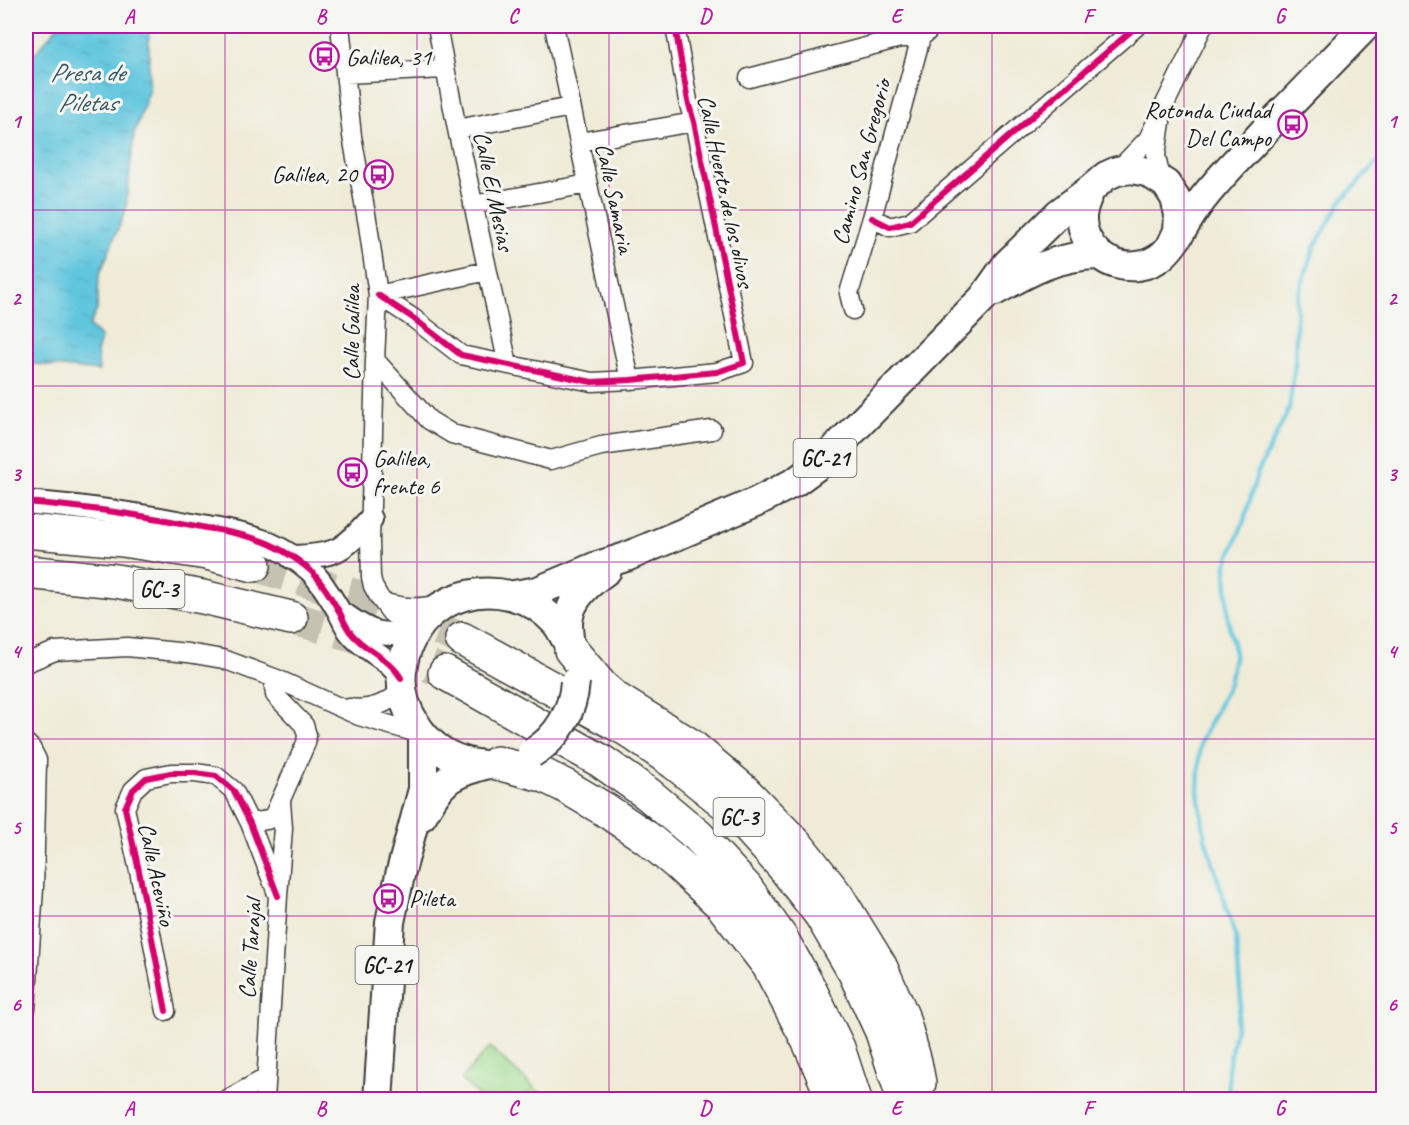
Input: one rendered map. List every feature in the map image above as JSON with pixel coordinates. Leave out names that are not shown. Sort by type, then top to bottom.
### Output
[{"type":"highway","name":"GC-3","points":[[26,531],[123,540],[207,553],[254,565]]},
{"type":"highway","name":"GC-3","points":[[26,572],[116,581],[203,597],[291,618]]},
{"type":"highway","name":"GC-3","points":[[462,639],[628,730],[675,763],[730,807],[783,866],[821,915],[855,973],[882,1032],[904,1100]]},
{"type":"highway","points":[[570,648],[602,687],[616,699],[690,745],[743,790],[797,845],[837,896],[880,966],[902,1016],[915,1062],[922,1100]]},
{"type":"highway","name":"GC-3","points":[[445,673],[601,761],[648,794],[698,836],[746,888],[781,938],[809,988],[838,1048],[855,1100]]},
{"type":"highway","points":[[492,764],[543,775],[604,809],[647,838],[722,905],[769,966],[809,1042],[834,1100]]},
{"type":"main road","name":"GC-21","points":[[983,298],[1030,271],[1079,255],[1098,255],[1112,263],[1128,267],[1144,265],[1159,258],[1171,246],[1193,212],[1218,181],[1365,26]]},
{"type":"main road","points":[[1117,171],[1132,169],[1147,172],[1175,186],[1218,181]]},
{"type":"main road","name":"GC-21","points":[[514,595],[538,591],[597,566],[626,557],[756,502],[795,482],[821,462],[983,298],[1007,264],[1059,213],[1106,176],[1117,171]]},
{"type":"main road","points":[[1163,182],[1175,198],[1179,214],[1178,231],[1171,246]]},
{"type":"main road","points":[[1091,189],[1084,202],[1081,216],[1083,231],[1089,244],[1098,255]]},
{"type":"main road","name":"GC-21","points":[[570,648],[557,624],[538,606],[514,595],[491,591],[467,594],[445,603],[429,615],[408,644],[403,661],[402,684],[409,714],[422,735],[441,751],[465,762],[492,764],[513,762],[532,753],[554,736],[567,716],[574,693],[575,670],[568,623],[576,598],[593,580],[626,557]]},
{"type":"main road","name":"GC-21","points":[[378,1100],[390,922],[423,789],[422,735]]},
{"type":"main road","name":"GC-21","points":[[411,833],[438,790],[447,780],[455,774],[492,764]]},
{"type":"street","name":"Calle Galilea","points":[[340,26],[352,136],[378,295],[370,541],[373,586],[385,603]]},
{"type":"street","name":"Calle El Mesias","points":[[437,26],[444,69],[508,365]]},
{"type":"street","name":"Calle Samaria","points":[[554,26],[630,380]]},
{"type":"street","name":"Calle Huerto de los olivos","points":[[630,380],[717,372],[744,363],[688,101],[675,26]]},
{"type":"street","points":[[749,78],[922,32],[935,26]]},
{"type":"street","points":[[872,218],[890,227],[910,222],[1137,26]]},
{"type":"street","points":[[1117,171],[1148,139],[1201,28]]},
{"type":"street","name":"Camino San Gregorio","points":[[853,310],[849,293],[872,218],[922,32]]},
{"type":"street","points":[[345,74],[444,69]]},
{"type":"street","points":[[457,129],[571,107]]},
{"type":"street","points":[[1162,108],[1156,156],[1163,182]]},
{"type":"street","points":[[579,142],[694,122]]},
{"type":"street","points":[[473,205],[588,184]]},
{"type":"street","points":[[378,295],[487,271]]},
{"type":"street","points":[[378,295],[413,318],[461,355],[592,382],[630,380]]},
{"type":"street","points":[[375,360],[429,420],[452,434],[551,460],[601,446],[712,430]]},
{"type":"street","points":[[26,502],[154,518],[229,533],[264,542],[291,557],[311,572],[326,590],[350,632],[368,649],[395,668],[402,684],[392,699],[372,708],[363,710],[331,705]]},
{"type":"street","points":[[291,557],[322,555],[340,549],[356,537],[371,519]]},
{"type":"street","points":[[385,603],[416,609],[445,603]]},
{"type":"street","points":[[385,603],[391,613],[416,631]]},
{"type":"street","points":[[338,609],[374,633],[416,631]]},
{"type":"street","points":[[26,663],[55,651],[127,647],[223,659],[277,679],[331,705],[422,735]]},
{"type":"street","name":"Calle Tarajal","points":[[250,823],[267,820],[274,815],[306,742],[304,724],[275,695],[274,687],[277,679]]},
{"type":"street","points":[[26,742],[37,760],[26,1009]]},
{"type":"street","name":"Calle Aceviño","points":[[166,1011],[125,808],[133,790],[146,778],[171,773],[216,776],[234,791],[250,823],[278,896]]},
{"type":"street","name":"Calle Tarajal","points":[[265,1100],[283,828],[281,802]]},
{"type":"street","points":[[226,1100],[266,1078]]},
{"type":"green space","points":[[490,1047],[543,1096],[539,1099],[480,1099],[461,1079]]},
{"type":"water","name":"Presa de Piletas","points":[[58,26],[149,26],[149,92],[134,134],[126,209],[99,276],[97,310],[89,326],[101,338],[97,352],[99,371],[26,363],[26,64]]},
{"type":"waterway","points":[[1229,1100],[1228,1068],[1241,1001],[1236,938],[1205,838],[1198,791],[1200,743],[1229,684],[1235,653],[1228,620],[1226,565],[1245,518],[1257,474],[1289,409],[1295,365],[1297,299],[1314,248],[1341,201],[1384,155]]},
{"type":"tunnel","points":[[254,565],[360,597],[462,639]]},
{"type":"tunnel","points":[[291,618],[376,642],[445,673]]},
{"type":"cycle path","points":[[378,295],[413,318],[461,355],[592,382],[717,372],[744,363],[688,101],[675,26]]},
{"type":"cycle path","points":[[872,218],[890,227],[910,222],[1137,26]]},
{"type":"cycle path","points":[[26,502],[158,519],[242,535],[271,545],[311,571],[327,591],[351,633],[363,645],[384,659],[401,678]]},
{"type":"cycle path","points":[[166,1011],[125,808],[133,790],[146,778],[171,773],[216,776],[234,791],[250,823],[278,896]]},
{"type":"place","name":"Galilea, 31","points":[[325,57]]},
{"type":"place","name":"Rotonda Ciudad Del Campo","points":[[1292,124]]},
{"type":"place","name":"Galilea, 20","points":[[378,174]]},
{"type":"place","name":"Galilea, frente 6","points":[[352,472]]},
{"type":"place","name":"Pileta","points":[[388,898]]}]
